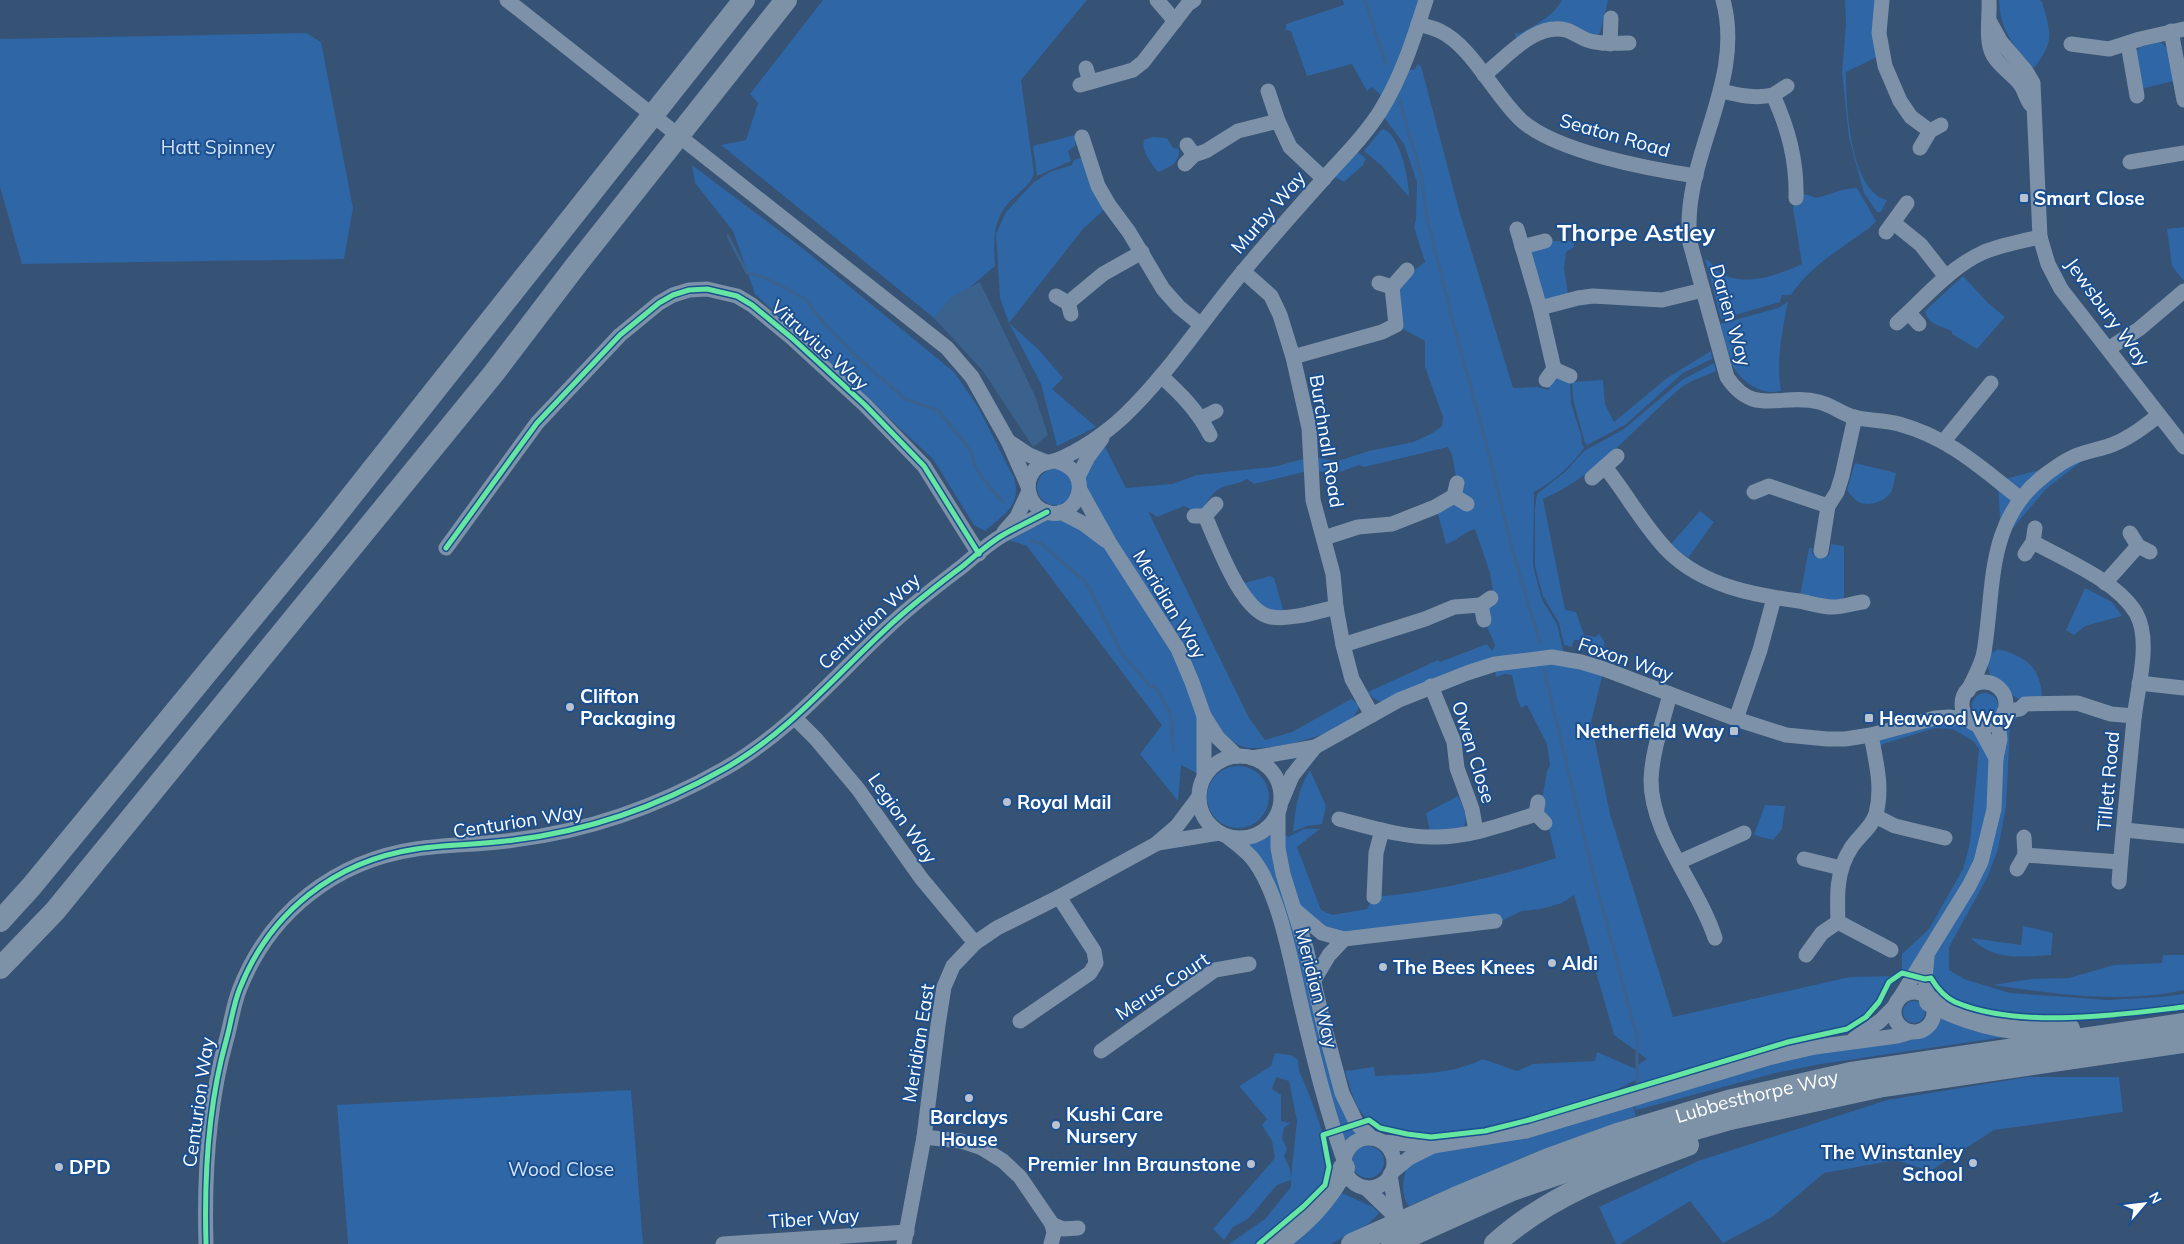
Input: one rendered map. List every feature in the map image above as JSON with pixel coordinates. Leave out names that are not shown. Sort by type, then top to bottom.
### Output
[{"type":"highway","points":[[0,921],[31,887],[322,533],[744,0]]},
{"type":"highway","points":[[0,968],[55,911],[488,380],[786,0]]},
{"type":"highway","points":[[1929,1000],[1964,1017],[2000,1025],[2026,1028],[2059,1030],[2097,1026],[2184,1022]]},
{"type":"highway","name":"Lubbesthorpe Way","points":[[1352,1244],[1446,1201],[1551,1158],[1617,1134],[1728,1101],[1852,1072],[2184,1022]]},
{"type":"highway","name":"Lubbesthorpe Way","points":[[1405,1244],[1512,1190],[1654,1141],[1730,1119],[1882,1086],[2184,1042]]},
{"type":"highway","points":[[1495,1244],[1522,1222],[1544,1208],[1588,1184],[1623,1169],[1720,1135],[1882,1086]]},
{"type":"highway","points":[[1275,1244],[1300,1225],[1323,1202],[1344,1164]]},
{"type":"street","points":[[506,0],[947,348],[972,377],[1008,441],[1035,505],[1054,512],[1070,508],[1077,500],[1079,483],[1073,469],[1065,463],[1050,462],[1029,455],[1008,441]]},
{"type":"street","points":[[1157,0],[1175,21]]},
{"type":"street","points":[[1085,78],[1133,70],[1143,62],[1188,4],[1194,0]]},
{"type":"street","name":"Murby Way","points":[[1050,462],[1107,430],[1123,417],[1160,376],[1243,271],[1352,147],[1380,112],[1403,68],[1426,0]]},
{"type":"street","name":"Darien Way","points":[[1723,0],[1729,48],[1721,91],[1696,176],[1688,214],[1688,227],[1690,243],[1727,377],[1735,390],[1764,403],[1791,399],[1815,401],[1855,417],[1900,424],[1944,441],[1972,459],[2021,499]]},
{"type":"street","points":[[1882,0],[1879,33],[1880,49],[1885,66],[1900,101],[1911,116],[1935,128],[1920,148]]},
{"type":"street","name":"Jewsbury Way","points":[[1989,0],[1990,22],[2001,42],[2030,77],[2035,100],[2032,106],[2040,237],[2048,264],[2061,289],[2184,447]]},
{"type":"street","points":[[1610,44],[1611,18]]},
{"type":"street","name":"Seaton Road","points":[[1418,24],[1441,32],[1460,46],[1521,120],[1536,132],[1553,140],[1660,171],[1696,176]]},
{"type":"street","points":[[1484,75],[1525,42],[1545,30],[1555,28],[1567,31],[1588,41],[1610,44],[1629,43]]},
{"type":"street","points":[[2071,44],[2109,49],[2178,30],[2184,100]]},
{"type":"street","points":[[2128,44],[2137,96]]},
{"type":"street","points":[[1721,91],[1741,96],[1756,97],[1772,95],[1787,86]]},
{"type":"street","points":[[1268,92],[1278,121],[1290,146],[1324,179]]},
{"type":"street","points":[[1772,95],[1783,118],[1792,146],[1798,200]]},
{"type":"street","points":[[1188,155],[1206,151],[1238,131],[1278,121]]},
{"type":"street","points":[[1082,137],[1080,158],[1109,206],[1129,232],[1163,289],[1178,307],[1200,324]]},
{"type":"street","points":[[2127,162],[2184,153]]},
{"type":"street","points":[[1907,203],[1890,228],[1921,245],[1946,277]]},
{"type":"street","points":[[1517,229],[1540,308],[1550,374],[1570,376]]},
{"type":"street","points":[[1897,323],[1946,277],[1984,252],[2040,237]]},
{"type":"street","points":[[1522,247],[1545,241]]},
{"type":"street","points":[[1065,304],[1103,274],[1142,252]]},
{"type":"street","points":[[1293,357],[1402,328],[1385,285],[1407,270]]},
{"type":"street","name":"Burchnall Road","points":[[1243,271],[1271,296],[1280,315],[1293,357],[1309,428],[1313,500],[1333,574],[1336,607],[1343,645],[1352,678],[1372,715]]},
{"type":"street","name":"Vitruvius Way","points":[[446,548],[537,423],[620,335],[659,303],[673,295],[689,290],[707,288],[737,296],[752,305],[792,338],[865,405],[924,466],[979,554]]},
{"type":"street","points":[[1540,308],[1578,298],[1602,297],[1662,300],[1703,290]]},
{"type":"street","points":[[2108,349],[2146,324],[2184,291]]},
{"type":"street","points":[[1909,312],[1919,324]]},
{"type":"street","points":[[1160,376],[1202,418],[1210,435]]},
{"type":"street","points":[[1944,441],[1992,380]]},
{"type":"street","points":[[1202,418],[1216,411]]},
{"type":"street","points":[[1996,758],[1974,723],[1964,711],[1965,695],[1984,654],[1995,556],[2006,523],[2021,499],[2045,475],[2071,458],[2120,442],[2135,434],[2159,415]]},
{"type":"street","points":[[1821,551],[1828,506],[1837,492],[1842,476],[1855,417]]},
{"type":"street","name":"Murby Way","points":[[1079,483],[1088,457],[1107,430]]},
{"type":"street","points":[[1592,478],[1617,456]]},
{"type":"street","points":[[1028,489],[1030,476],[1036,467],[1050,462]]},
{"type":"street","points":[[1605,467],[1624,490],[1655,536],[1683,564],[1700,576],[1718,583],[1774,598],[1833,607],[1864,602]]},
{"type":"street","name":"Meridian Way","points":[[1079,483],[1108,542],[1178,649],[1204,716],[1218,738],[1237,756]]},
{"type":"street","points":[[1754,492],[1769,486],[1828,506]]},
{"type":"street","name":"Centurion Way","points":[[206,1244],[205,1210],[209,1143],[223,1050],[238,990],[266,938],[286,914],[319,886],[340,874],[372,860],[414,849],[535,837],[621,817],[706,779],[741,760],[795,718],[886,628],[1000,536],[1017,516],[1028,489]]},
{"type":"street","points":[[1324,538],[1358,527],[1398,522],[1435,507],[1459,494]]},
{"type":"street","points":[[1216,504],[1199,516],[1242,593],[1257,611],[1272,617],[1296,616],[1336,607]]},
{"type":"street","name":"Meridian Way","points":[[1054,512],[1084,524],[1108,542]]},
{"type":"street","name":"Centurion Way","points":[[1000,536],[1054,512]]},
{"type":"street","points":[[2105,583],[2144,549],[2130,533]]},
{"type":"street","name":"Tillett Road","points":[[2031,541],[2105,583],[2123,597],[2136,614],[2142,629],[2140,683],[2134,716],[2119,882]]},
{"type":"street","points":[[1736,719],[1760,650],[1774,598]]},
{"type":"street","points":[[1343,645],[1425,619],[1454,606],[1485,608]]},
{"type":"street","points":[[1852,1040],[1880,1020],[1898,1001],[1969,886],[1981,862],[1994,808],[1996,758],[2005,698],[1997,688],[1984,654]]},
{"type":"street","name":"Foxon Way","points":[[1252,758],[1315,747],[1372,715],[1432,686],[1495,664],[1552,657],[1581,662],[1771,731],[1809,738],[1845,739],[1871,735],[1935,718],[1949,717],[1974,723]]},
{"type":"street","points":[[2140,683],[2184,688]]},
{"type":"street","points":[[1965,695],[1979,684],[1997,688],[2025,704],[2076,703],[2111,714],[2134,716]]},
{"type":"street","name":"Owen Close","points":[[1432,686],[1450,730],[1457,768],[1472,809],[1476,831]]},
{"type":"street","points":[[1670,694],[1655,750],[1651,780],[1656,815],[1698,897],[1714,938]]},
{"type":"street","name":"Foxon Way","points":[[1935,718],[1965,695]]},
{"type":"street","points":[[1974,723],[1985,726],[2020,709],[2025,704]]},
{"type":"street","name":"Meridian Way","points":[[1204,716],[1204,777]]},
{"type":"street","name":"Legion Way","points":[[795,718],[816,739],[858,789],[921,878],[975,943]]},
{"type":"street","points":[[1838,922],[1837,888],[1841,868],[1851,848],[1875,816],[1880,786],[1871,735]]},
{"type":"street","name":"Foxon Way","points":[[1279,809],[1292,776],[1315,747]]},
{"type":"street","points":[[1237,756],[1252,758],[1267,767],[1278,781],[1281,792],[1279,809],[1268,827],[1254,836],[1246,838],[1224,836],[1204,818],[1198,798],[1204,777],[1214,765],[1237,756]]},
{"type":"street","name":"Meridian East","points":[[906,1238],[924,1137],[944,987],[953,966],[975,943],[997,928],[1059,897],[1156,844],[1177,826],[1198,798]]},
{"type":"street","name":"Meridian Way","points":[[1279,809],[1278,848],[1342,1093],[1357,1124],[1378,1140]]},
{"type":"street","name":"Owen Close","points":[[1335,818],[1382,830],[1435,837],[1476,831],[1540,813]]},
{"type":"street","points":[[1875,816],[1895,826],[1945,838]]},
{"type":"street","points":[[1374,897],[1376,853],[1382,830]]},
{"type":"street","points":[[2125,830],[2184,836]]},
{"type":"street","points":[[1680,862],[1744,833]]},
{"type":"street","name":"Meridian Way","points":[[1224,836],[1253,860],[1270,892],[1290,952],[1320,1082],[1344,1164]]},
{"type":"street","name":"Meridian East","points":[[1156,844],[1224,836]]},
{"type":"street","points":[[2017,870],[2025,855],[2024,837]]},
{"type":"street","points":[[1801,854],[1841,868]]},
{"type":"street","points":[[2025,855],[2120,862]]},
{"type":"street","points":[[1020,1020],[1090,973],[1096,963],[1094,950],[1059,897]]},
{"type":"street","points":[[1295,910],[1322,933],[1344,939],[1495,921]]},
{"type":"street","points":[[1838,922],[1891,950]]},
{"type":"street","points":[[1806,955],[1822,933],[1838,922]]},
{"type":"street","points":[[1314,980],[1330,955],[1344,939]]},
{"type":"street","points":[[1394,1212],[1366,1188],[1352,1182],[1344,1164],[1348,1150],[1356,1142],[1378,1140],[1433,1146],[1526,1131],[1768,1058],[1815,1046],[1897,1036],[1920,1031],[1930,1023],[1934,1011],[1929,1000],[1925,980],[1927,955]]},
{"type":"street","name":"Merus Court","points":[[1101,1050],[1215,970],[1249,964]]},
{"type":"street","points":[[1898,1001],[1913,992],[1919,993],[1929,1000]]},
{"type":"street","points":[[1898,1001],[1895,1020],[1899,1026],[1911,1032]]},
{"type":"street","points":[[924,1137],[961,1141],[982,1148],[1003,1161],[1020,1177],[1052,1224],[1054,1232],[1051,1244]]},
{"type":"street","points":[[1378,1140],[1392,1153],[1394,1160],[1391,1174],[1394,1212],[1405,1244]]},
{"type":"street","points":[[1366,1188],[1380,1185],[1409,1158],[1433,1146]]},
{"type":"street","points":[[1052,1224],[1064,1229],[1078,1228]]},
{"type":"street","name":"Tiber Way","points":[[722,1244],[906,1238]]},
{"type":"green space","points":[[823,0],[1087,0],[1021,80],[1034,173],[1026,187],[1006,206],[998,220],[994,250],[995,266],[934,318],[721,145],[746,140],[758,103],[750,94]]},
{"type":"green space","points":[[1343,0],[1426,0],[1402,68],[1414,70],[1418,64],[1421,66],[1459,210],[1513,388],[1537,387],[1549,390],[1546,380],[1554,369],[1570,381],[1571,403],[1584,448],[1562,473],[1534,492],[1533,566],[1542,600],[1557,624],[1565,659],[1604,669],[1591,722],[1610,814],[1673,1017],[1850,977],[1899,976],[1887,987],[1865,1018],[1841,1031],[1787,1042],[1637,1088],[1636,1080],[1584,1104],[1505,1127],[1442,1136],[1412,1135],[1387,1130],[1367,1119],[1356,1103],[1345,1071],[1374,1067],[1375,1076],[1430,1073],[1458,1068],[1483,1059],[1517,1071],[1533,1064],[1595,1061],[1597,1052],[1636,1069],[1637,1065],[1647,1059],[1614,1035],[1574,895],[1562,903],[1541,909],[1522,911],[1497,923],[1342,940],[1296,911],[1336,1072],[1372,1138],[1349,1143],[1345,1155],[1281,923],[1238,839],[1257,835],[1278,814],[1278,828],[1288,837],[1304,829],[1320,829],[1297,847],[1321,910],[1332,915],[1367,909],[1374,897],[1396,895],[1466,882],[1556,858],[1549,829],[1538,802],[1543,794],[1547,771],[1550,766],[1547,744],[1527,705],[1521,708],[1512,675],[1505,674],[1496,677],[1493,656],[1493,658],[1381,702],[1373,698],[1368,692],[1438,660],[1440,662],[1487,644],[1492,651],[1495,645],[1484,620],[1493,592],[1490,573],[1475,529],[1446,544],[1438,514],[1457,483],[1452,455],[1448,447],[1364,467],[1359,465],[1335,474],[1312,470],[1254,484],[1247,479],[1216,491],[1202,511],[1196,512],[1184,506],[1157,517],[1148,511],[1249,718],[1265,740],[1292,732],[1351,699],[1359,704],[1355,714],[1345,723],[1329,731],[1311,738],[1272,747],[1256,748],[1238,745],[1204,717],[1204,777],[1181,765],[1178,801],[1140,754],[1162,725],[1027,546],[1000,537],[1047,512],[1107,541],[1080,490],[1101,439],[1126,488],[1172,484],[1197,475],[1273,467],[1311,457],[1338,461],[1369,451],[1413,442],[1431,434],[1442,426],[1443,417],[1425,367],[1425,341],[1396,325],[1392,287],[1425,262],[1414,227],[1417,182],[1404,144],[1380,112],[1386,100],[1372,87],[1367,91],[1352,64],[1307,76],[1291,31],[1286,30],[1286,24],[1344,5]]},
{"type":"green space","points":[[1562,0],[1608,0],[1600,33],[1596,35],[1573,28],[1516,40],[1515,33],[1519,34],[1543,20],[1554,11]]},
{"type":"green space","points":[[1845,0],[1877,0],[1877,57],[1846,72],[1846,86],[1849,124],[1857,164],[1865,181],[1874,193],[1887,200],[1881,212],[1877,212],[1864,193],[1849,138],[1842,72],[1846,24]]},
{"type":"green space","points":[[1999,0],[2040,0],[2042,2],[2049,36],[2045,51],[2034,68],[2009,38],[2002,21]]},
{"type":"green space","name":"Hatt Spinney","points":[[306,33],[321,42],[353,208],[344,259],[22,264],[0,187],[0,39]]},
{"type":"green space","points":[[2160,42],[2169,54],[2174,81],[2140,89],[2135,53],[2140,47]]},
{"type":"green space","points":[[1384,129],[1395,141],[1403,160],[1409,197],[1382,166],[1364,151],[1381,130]]},
{"type":"green space","points":[[1075,135],[1075,146],[1068,151],[1071,161],[1037,176],[1033,146]]},
{"type":"green space","points":[[1152,137],[1167,138],[1173,148],[1179,149],[1176,161],[1158,172],[1147,157],[1143,144],[1144,140]]},
{"type":"green space","points":[[1352,147],[1366,159],[1363,165],[1344,182],[1328,173]]},
{"type":"green space","points":[[1087,156],[1109,205],[1083,229],[1009,323],[1000,298],[996,234],[1006,212],[1034,182],[1050,172],[1072,165],[1074,160]]},
{"type":"green space","points":[[692,165],[806,251],[954,372],[978,407],[1014,478],[1016,488],[1016,496],[1010,509],[985,531],[974,525],[933,459],[755,294],[733,231],[695,183]]},
{"type":"green space","points":[[1857,188],[1876,221],[1869,228],[1817,266],[1791,295],[1782,295],[1780,302],[1721,319],[1705,259],[1722,274],[1742,279],[1763,278],[1802,264],[1793,208],[1796,198],[1804,194],[1817,198],[1846,189]]},
{"type":"green space","points":[[2184,227],[2183,280],[2172,266],[2167,229]]},
{"type":"green space","points":[[1545,241],[1574,241],[1574,247],[1566,252],[1564,268],[1569,300],[1540,308],[1522,247]]},
{"type":"green space","points":[[1963,276],[1988,303],[2005,317],[1977,349],[1952,334],[1952,331],[1932,322],[1925,311]]},
{"type":"green space","points":[[1788,302],[1779,358],[1781,391],[1774,392],[1759,389],[1741,377],[1732,365],[1720,324],[1778,308]]},
{"type":"green space","points":[[1009,323],[1039,350],[1063,378],[1052,389],[1096,427],[1057,446],[1041,384]]},
{"type":"green space","points":[[1711,351],[1712,359],[1683,373],[1625,425],[1587,445],[1585,443],[1573,399],[1572,382],[1603,380],[1605,404],[1614,422],[1667,378]]},
{"type":"green space","points":[[1714,363],[1716,371],[1682,387],[1582,477],[1543,499],[1565,610],[1576,612],[1584,635],[1596,637],[1599,634],[1604,641],[1605,657],[1589,652],[1590,646],[1583,640],[1574,640],[1572,647],[1564,645],[1559,623],[1543,596],[1535,566],[1535,508],[1537,494],[1566,471],[1584,451],[1624,429],[1682,380]]},
{"type":"green space","points":[[2096,450],[2046,489],[2013,528],[2000,519],[1998,481],[2039,470],[2045,475]]},
{"type":"green space","points":[[1855,463],[1896,473],[1893,488],[1888,496],[1881,501],[1871,504],[1858,502],[1855,499],[1847,490]]},
{"type":"green space","points":[[1055,469],[1068,474],[1073,487],[1068,500],[1055,505],[1042,500],[1037,487],[1042,474]]},
{"type":"green space","points":[[1700,511],[1714,522],[1688,558],[1671,544]]},
{"type":"green space","points":[[1831,544],[1844,546],[1844,598],[1839,601],[1800,596],[1809,548],[1812,548],[1812,554],[1827,556],[1829,555]]},
{"type":"green space","points":[[1270,576],[1274,578],[1285,616],[1257,611],[1245,583]]},
{"type":"green space","points":[[2085,588],[2112,602],[2122,616],[2085,626],[2074,635],[2066,630]]},
{"type":"green space","points":[[1987,624],[1993,653],[1998,649],[2018,656],[2026,661],[2037,674],[2042,692],[2042,704],[2021,712],[2010,726],[2006,807],[1998,849],[1988,876],[1949,947],[1949,970],[1964,979],[2010,993],[2108,1000],[2184,994],[2184,1007],[2108,1015],[2027,1017],[1954,1002],[1940,992],[1931,978],[1902,973],[1902,954],[1929,929],[1963,869],[1970,843],[1979,749],[1973,741],[1953,729],[1935,728],[1883,744],[1874,752],[1871,735],[1970,720],[1995,757],[1998,721],[2020,700],[1993,684],[1984,654]]},
{"type":"green space","points":[[1985,693],[1994,697],[1998,706],[1994,715],[1985,719],[1976,715],[1972,706],[1976,697]]},
{"type":"green space","points":[[1238,766],[1250,769],[1260,775],[1266,785],[1269,797],[1266,809],[1260,819],[1250,825],[1238,828],[1226,825],[1216,819],[1210,809],[1207,797],[1210,785],[1216,775],[1226,769]]},
{"type":"green space","points":[[1310,770],[1326,806],[1322,824],[1307,826],[1293,832],[1298,799]]},
{"type":"green space","points":[[1458,796],[1466,813],[1465,825],[1461,829],[1430,832],[1426,813]]},
{"type":"green space","points":[[1765,805],[1785,806],[1782,829],[1773,840],[1754,835]]},
{"type":"green space","points":[[2023,926],[2053,933],[2051,955],[2019,957],[1998,954],[1989,951],[1971,938],[2021,945]]},
{"type":"green space","points":[[2163,955],[2184,955],[2184,990],[2161,994],[2113,997],[2040,992],[1993,985],[2031,979],[2069,978],[2114,965],[2162,963]]},
{"type":"green space","points":[[1914,1001],[1922,1004],[1925,1012],[1922,1020],[1914,1023],[1906,1020],[1903,1012],[1906,1004]]},
{"type":"green space","points":[[1940,1018],[2018,1035],[1821,1064],[1776,1073],[1636,1110],[1634,1102],[1767,1061],[1878,1043],[1918,1039],[1929,1034]]},
{"type":"green space","points":[[1275,1053],[1291,1055],[1298,1060],[1299,1071],[1320,1124],[1328,1156],[1329,1168],[1327,1177],[1315,1195],[1306,1204],[1259,1244],[1229,1244],[1265,1219],[1291,1187],[1291,1180],[1277,1185],[1248,1219],[1233,1227],[1224,1240],[1213,1229],[1275,1158],[1272,1141],[1262,1125],[1267,1119],[1239,1086],[1271,1066]],"holes":[[[1276,1077],[1289,1081],[1297,1121],[1291,1177],[1290,1169],[1284,1156],[1287,1149],[1282,1138],[1284,1128],[1290,1123],[1281,1121],[1281,1095],[1272,1089]]]},
{"type":"green space","points":[[2028,1077],[2119,1077],[2123,1112],[1994,1130],[1930,1171],[1896,1160],[1824,1173],[1772,1217],[1723,1243],[1690,1201],[1620,1244],[1616,1244],[1599,1207],[1698,1161],[1887,1100]]},
{"type":"green space","name":"Wood Close","points":[[631,1090],[643,1244],[348,1244],[337,1105]]},
{"type":"green space","points":[[1631,1099],[1636,1116],[1539,1151],[1409,1206],[1406,1201],[1403,1183],[1409,1158]]},
{"type":"green space","points":[[1368,1146],[1379,1151],[1384,1162],[1379,1173],[1368,1178],[1357,1173],[1352,1162],[1357,1151]]},
{"type":"green space","points":[[1333,1189],[1373,1207],[1379,1213],[1368,1224],[1331,1244],[1275,1244]]},
{"type":"shaded area","points":[[980,282],[1035,396],[1048,435],[1033,447],[983,371],[934,318],[951,297]]},
{"type":"waterway","points":[[1365,0],[1386,64]]},
{"type":"waterway","points":[[1399,98],[1421,175],[1427,218],[1454,326],[1487,446],[1513,552],[1540,643]]},
{"type":"waterway","points":[[728,236],[747,273],[763,277],[806,300],[824,323],[855,355],[905,399],[939,411],[971,451],[974,464],[983,479],[1003,502]]},
{"type":"waterway","points":[[1031,541],[1040,543],[1086,582],[1124,657],[1151,687],[1155,686],[1171,715],[1173,750]]},
{"type":"waterway","points":[[1544,670],[1591,865],[1637,1036],[1637,1088]]},
{"type":"cycle path","points":[[446,548],[537,423],[620,335],[659,303],[673,295],[689,290],[707,289],[737,296],[752,305],[792,338],[865,405],[924,466],[979,554]]},
{"type":"cycle path","points":[[206,1244],[207,1167],[211,1116],[220,1066],[236,1001],[253,961],[269,936],[309,894],[333,878],[359,865],[386,855],[440,846],[502,842],[569,830],[623,815],[699,782],[747,755],[769,739],[810,703],[896,620],[988,545],[1047,512]]},
{"type":"cycle path","points":[[1259,1244],[1304,1206],[1325,1185],[1329,1167],[1323,1135],[1369,1120],[1380,1128],[1431,1137],[1485,1131],[1529,1120],[1788,1042],[1847,1029],[1866,1017],[1879,1002],[1889,982],[1902,973],[1925,979],[1931,978],[1941,992],[1955,1002],[1980,1010],[2008,1015],[2037,1018],[2068,1018],[2184,1007]]},
{"type":"place","name":"Smart Close","points":[[2024,198]]},
{"type":"place","name":"Clifton Packaging","points":[[570,707]]},
{"type":"place","name":"Heawood Way","points":[[1869,718]]},
{"type":"place","name":"Netherfield Way","points":[[1734,731]]},
{"type":"place","name":"Royal Mail","points":[[1007,802]]},
{"type":"place","name":"Aldi","points":[[1552,963]]},
{"type":"place","name":"The Bees Knees","points":[[1383,967]]},
{"type":"place","name":"Barclays House","points":[[969,1098]]},
{"type":"place","name":"Kushi Care Nursery","points":[[1056,1125]]},
{"type":"place","name":"The Winstanley School","points":[[1973,1163]]},
{"type":"place","name":"Premier Inn Braunstone","points":[[1251,1164]]},
{"type":"place","name":"DPD","points":[[59,1167]]},
{"type":"district","name":"Thorpe Astley","points":[[1636,232]]}]
